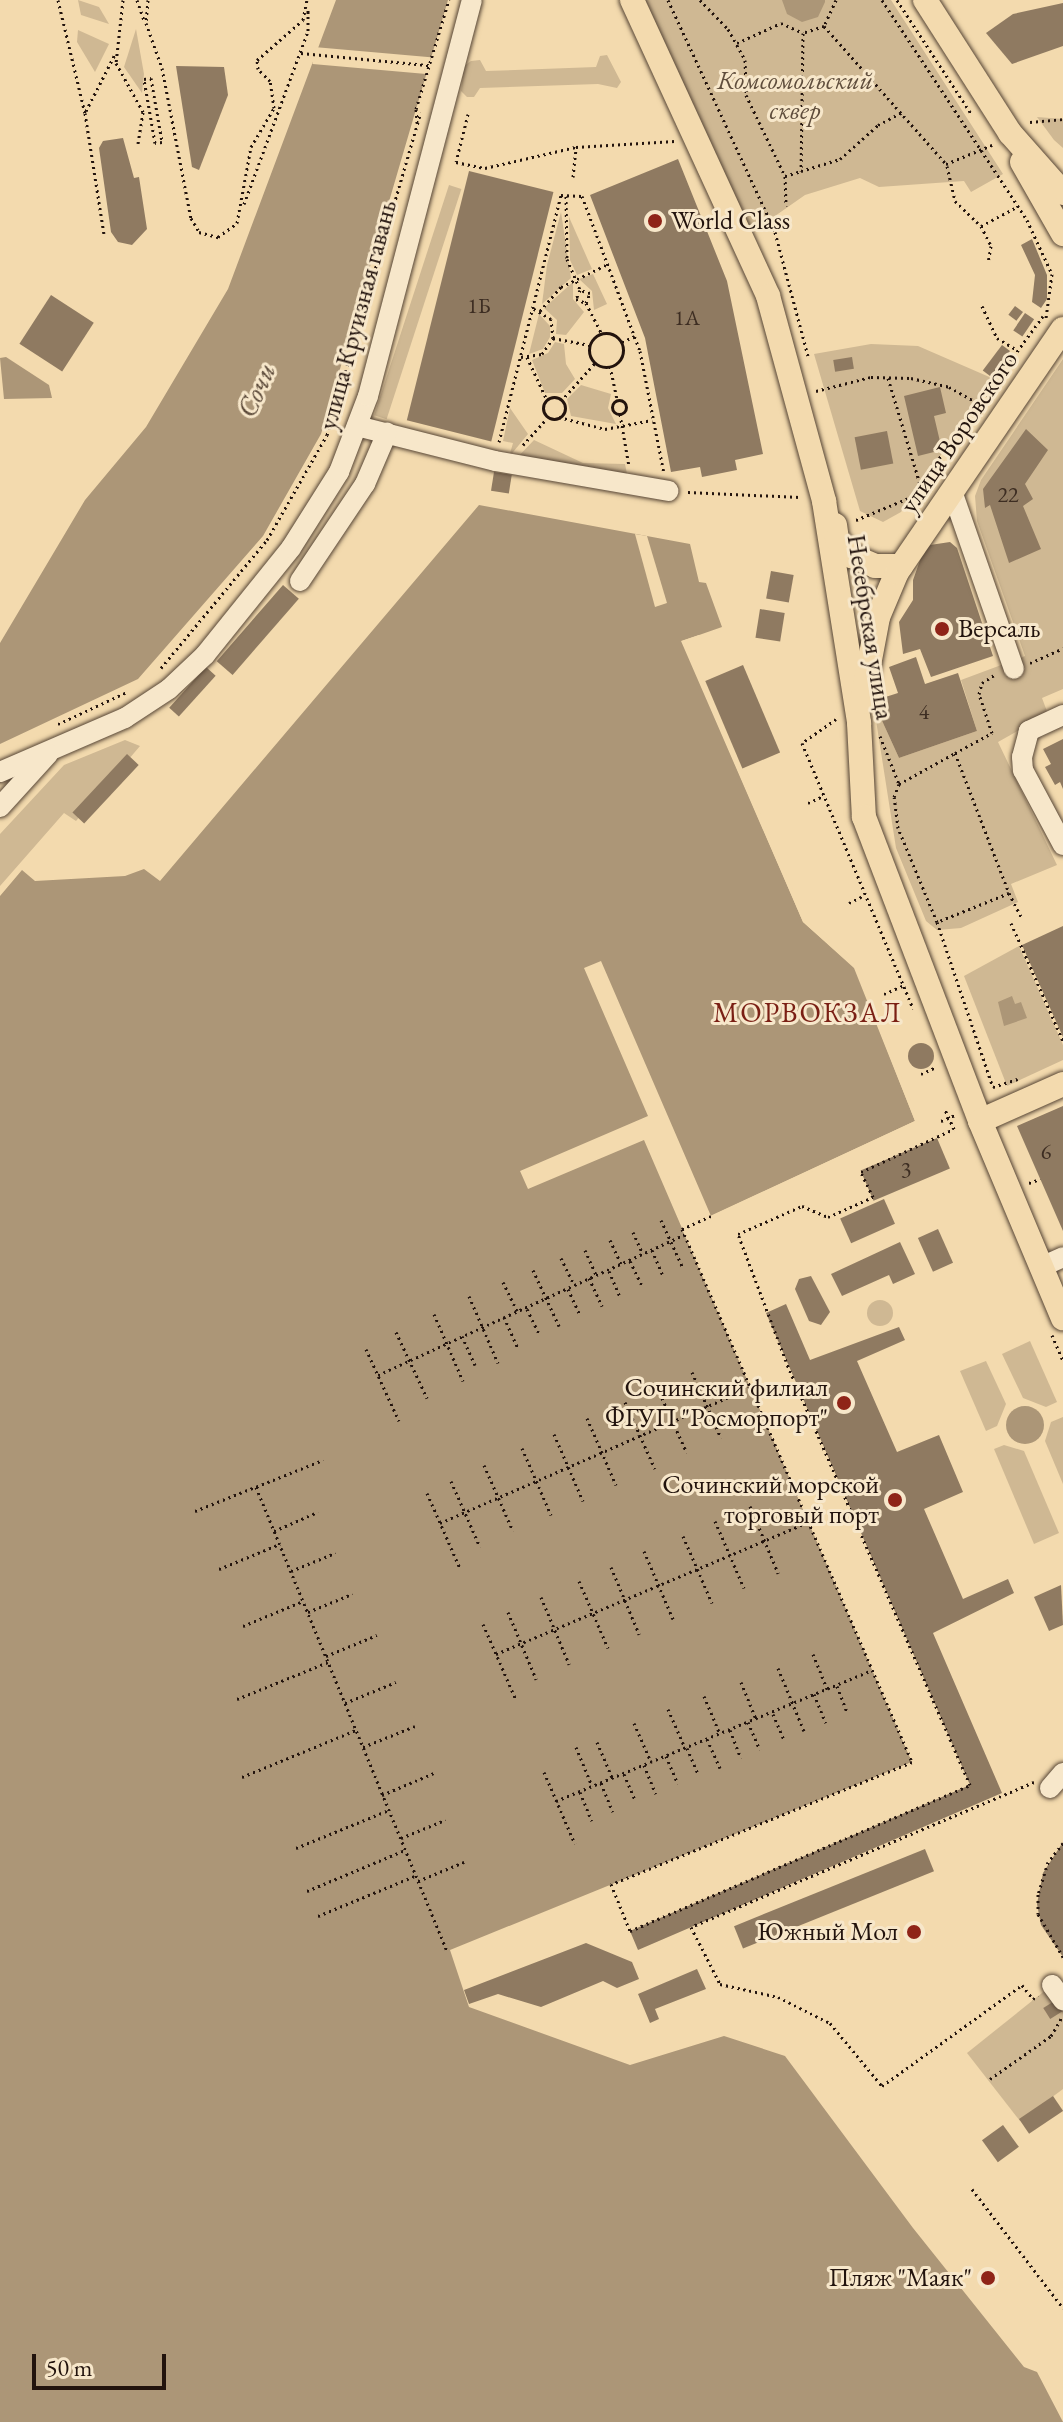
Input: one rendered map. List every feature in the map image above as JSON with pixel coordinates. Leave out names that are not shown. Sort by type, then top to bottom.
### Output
[{"type":"main road","name":"Несебрская улица","points":[[632,0],[766,293],[817,500],[859,723],[858,786],[864,817],[969,1117],[1052,1262],[1063,1318]]},
{"type":"main road","points":[[925,0],[996,142],[1024,168],[1063,234]]},
{"type":"main road","points":[[996,142],[1063,193]]},
{"type":"main road","name":"улица Воровского","points":[[859,723],[878,617],[901,566],[953,494],[1053,322]]},
{"type":"main road","points":[[817,500],[837,539],[852,556],[875,566],[901,566]]},
{"type":"main road","points":[[969,1117],[1063,1084]]},
{"type":"street","name":"улица Круизная гавань","points":[[0,772],[56,736],[125,718],[169,689],[205,655],[291,548],[339,472],[357,426],[472,0]]},
{"type":"street","points":[[357,426],[668,491]]},
{"type":"street","points":[[300,581],[365,484],[387,433]]},
{"type":"street","points":[[953,494],[1014,669]]},
{"type":"street","points":[[1063,715],[1029,731],[1022,757],[1023,770],[1063,845]]},
{"type":"street","points":[[0,807],[56,736]]},
{"type":"path","points":[[58,0],[85,113],[104,234]]},
{"type":"path","points":[[123,0],[117,51],[120,74],[143,112],[138,144]]},
{"type":"path","points":[[137,0],[170,106],[199,232],[226,236],[237,223],[300,53],[311,18],[307,0]]},
{"type":"path","points":[[146,23],[148,0]]},
{"type":"path","points":[[417,126],[416,109],[449,0]]},
{"type":"path","points":[[159,674],[164,661],[267,540],[327,435],[457,0]]},
{"type":"path","points":[[668,0],[775,232],[791,283]]},
{"type":"path","points":[[700,0],[745,60],[746,95],[785,176],[786,206]]},
{"type":"path","points":[[736,44],[781,23],[803,33],[824,26],[836,0]]},
{"type":"path","points":[[851,522],[911,497],[1016,350],[1053,322],[1052,274],[1017,206],[882,0]]},
{"type":"path","points":[[897,0],[974,119]]},
{"type":"path","points":[[237,223],[251,147],[275,98],[257,60],[293,32],[307,7]]},
{"type":"path","points":[[824,26],[946,164],[955,201],[981,226],[991,246],[988,263]]},
{"type":"path","points":[[801,171],[803,33]]},
{"type":"path","points":[[85,113],[117,51]]},
{"type":"path","points":[[300,53],[429,65]]},
{"type":"path","points":[[151,78],[162,142],[155,143],[150,111],[144,79],[151,78]]},
{"type":"path","points":[[156,109],[170,106]]},
{"type":"path","points":[[143,112],[150,111]]},
{"type":"path","points":[[785,176],[840,159],[878,125],[902,112]]},
{"type":"path","points":[[468,114],[456,162],[485,168],[576,147],[685,141]]},
{"type":"path","points":[[946,164],[996,142],[983,132]]},
{"type":"path","points":[[573,177],[576,147]]},
{"type":"path","points":[[503,455],[521,357],[561,195],[570,194],[582,196],[635,336],[668,491],[817,500]]},
{"type":"path","points":[[570,194],[567,259],[580,290],[576,299],[586,303],[601,333]]},
{"type":"path","points":[[981,226],[1017,206]]},
{"type":"path","points":[[540,311],[575,279],[608,264]]},
{"type":"path","points":[[580,290],[590,293],[586,303]]},
{"type":"path","points":[[982,306],[997,338],[1016,350]]},
{"type":"path","points":[[521,357],[542,354],[553,338],[551,319],[533,308]]},
{"type":"path","points":[[595,363],[610,366],[621,359],[622,342],[615,334],[601,333]]},
{"type":"path","points":[[590,345],[601,333]]},
{"type":"path","points":[[622,342],[635,336]]},
{"type":"path","points":[[553,338],[590,345]]},
{"type":"path","points":[[590,345],[595,363]]},
{"type":"path","points":[[527,357],[547,400],[547,417]]},
{"type":"path","points":[[559,417],[561,401],[595,363]]},
{"type":"path","points":[[610,366],[617,400],[612,409],[620,414]]},
{"type":"path","points":[[816,391],[888,378],[949,387],[976,402]]},
{"type":"path","points":[[888,378],[920,484]]},
{"type":"path","points":[[547,400],[561,401]]},
{"type":"path","points":[[617,400],[626,406],[620,414],[632,485]]},
{"type":"path","points":[[503,455],[547,417],[559,417],[591,428],[622,429],[653,420]]},
{"type":"path","points":[[993,1087],[937,922],[898,828],[894,797],[899,784],[992,733],[979,694],[982,683],[1063,648]]},
{"type":"path","points":[[56,736],[139,686]]},
{"type":"path","points":[[955,753],[1009,893],[1022,918]]},
{"type":"path","points":[[808,803],[823,796]]},
{"type":"path","points":[[937,922],[1009,893]]},
{"type":"path","points":[[849,903],[865,895]]},
{"type":"path","points":[[1011,923],[1063,1041]]},
{"type":"path","points":[[884,994],[903,985]]},
{"type":"path","points":[[921,1074],[938,1066]]},
{"type":"path","points":[[711,1216],[682,1229],[912,1762],[611,1884],[630,1931],[970,1785],[786,1361],[738,1234],[802,1206],[828,1217],[873,1197],[861,1172],[954,1129],[945,1110]]},
{"type":"path","points":[[941,1121],[969,1117]]},
{"type":"path","points":[[661,1220],[683,1268]]},
{"type":"path","points":[[633,1232],[643,1254]]},
{"type":"path","points":[[378,1375],[685,1235]]},
{"type":"path","points":[[610,1240],[621,1264]]},
{"type":"path","points":[[585,1250],[596,1275]]},
{"type":"path","points":[[651,1250],[663,1276]]},
{"type":"path","points":[[561,1258],[574,1285]]},
{"type":"path","points":[[630,1260],[642,1286]]},
{"type":"path","points":[[533,1270],[559,1326]]},
{"type":"path","points":[[608,1270],[620,1297]]},
{"type":"path","points":[[589,1278],[602,1306]]},
{"type":"path","points":[[503,1282],[517,1311]]},
{"type":"path","points":[[568,1288],[580,1315]]},
{"type":"path","points":[[469,1296],[498,1363]]},
{"type":"path","points":[[526,1307],[539,1334]]},
{"type":"path","points":[[434,1314],[463,1381]]},
{"type":"path","points":[[504,1317],[518,1348]]},
{"type":"path","points":[[396,1332],[427,1398]]},
{"type":"path","points":[[462,1336],[475,1365]]},
{"type":"path","points":[[366,1349],[399,1421]]},
{"type":"path","points":[[692,1372],[721,1438]]},
{"type":"path","points":[[657,1387],[687,1453]]},
{"type":"path","points":[[440,1523],[751,1387]]},
{"type":"path","points":[[625,1402],[655,1469]]},
{"type":"path","points":[[587,1418],[616,1485]]},
{"type":"path","points":[[554,1434],[583,1501]]},
{"type":"path","points":[[522,1448],[551,1515]]},
{"type":"path","points":[[195,1511],[323,1460]]},
{"type":"path","points":[[484,1465],[513,1531]]},
{"type":"path","points":[[451,1481],[480,1547]]},
{"type":"path","points":[[256,1487],[447,1951]]},
{"type":"path","points":[[427,1493],[460,1568]]},
{"type":"path","points":[[750,1506],[778,1573]]},
{"type":"path","points":[[274,1531],[318,1512]]},
{"type":"path","points":[[715,1521],[744,1588]]},
{"type":"path","points":[[496,1654],[808,1522]]},
{"type":"path","points":[[683,1536],[712,1603]]},
{"type":"path","points":[[219,1569],[280,1544]]},
{"type":"path","points":[[644,1551],[673,1619]]},
{"type":"path","points":[[291,1571],[335,1553]]},
{"type":"path","points":[[611,1567],[639,1634]]},
{"type":"path","points":[[579,1581],[608,1648]]},
{"type":"path","points":[[308,1612],[352,1594]]},
{"type":"path","points":[[541,1597],[569,1664]]},
{"type":"path","points":[[243,1626],[303,1601]]},
{"type":"path","points":[[508,1612],[536,1679]]},
{"type":"path","points":[[483,1624],[516,1700]]},
{"type":"path","points":[[326,1656],[377,1635]]},
{"type":"path","points":[[813,1654],[827,1689]]},
{"type":"path","points":[[237,1699],[328,1662]]},
{"type":"path","points":[[778,1668],[804,1731]]},
{"type":"path","points":[[556,1801],[872,1670]]},
{"type":"path","points":[[345,1703],[396,1682]]},
{"type":"path","points":[[741,1682],[756,1719]]},
{"type":"path","points":[[836,1685],[847,1712]]},
{"type":"path","points":[[814,1694],[826,1723]]},
{"type":"path","points":[[704,1696],[720,1734]]},
{"type":"path","points":[[668,1709],[698,1774]]},
{"type":"path","points":[[772,1712],[784,1740]]},
{"type":"path","points":[[748,1722],[760,1750]]},
{"type":"path","points":[[634,1723],[651,1762]]},
{"type":"path","points":[[363,1747],[415,1726]]},
{"type":"path","points":[[242,1777],[356,1730]]},
{"type":"path","points":[[730,1730],[741,1758]]},
{"type":"path","points":[[707,1739],[720,1768]]},
{"type":"path","points":[[597,1742],[612,1778]]},
{"type":"path","points":[[576,1747],[592,1786]]},
{"type":"path","points":[[666,1756],[678,1784]]},
{"type":"path","points":[[644,1765],[656,1794]]},
{"type":"path","points":[[544,1772],[575,1844]]},
{"type":"path","points":[[382,1795],[434,1773]]},
{"type":"path","points":[[624,1773],[635,1800]]},
{"type":"path","points":[[1051,1780],[691,1927],[720,1984],[778,1997],[830,2023],[882,2086],[1022,1985],[1033,1999],[1057,1993]]},
{"type":"path","points":[[601,1783],[613,1812]]},
{"type":"path","points":[[580,1792],[592,1821]]},
{"type":"path","points":[[296,1848],[389,1810]]},
{"type":"path","points":[[401,1838],[445,1820]]},
{"type":"path","points":[[1063,1843],[1048,1862],[1038,1894],[1038,1914],[1063,1957]]},
{"type":"path","points":[[307,1891],[405,1850]]},
{"type":"path","points":[[318,1916],[464,1862]]},
{"type":"path","points":[[990,2079],[1051,2036],[1063,2015]]},
{"type":"path","points":[[972,2189],[1063,2308]]},
{"type":"green space","points":[[78,0],[99,7],[109,24],[81,15]]},
{"type":"green space","name":"Комсомольский сквер","points":[[642,0],[891,0],[1003,174],[971,192],[964,181],[879,187],[860,178],[805,195],[775,216],[747,226]]},
{"type":"green space","points":[[136,29],[144,74],[142,93],[124,67]]},
{"type":"green space","points":[[78,30],[109,44],[95,72],[77,42]]},
{"type":"green space","points":[[607,55],[621,82],[617,88],[598,84],[480,88],[474,97],[467,97],[461,91],[464,66],[471,61],[480,60],[486,71],[596,67],[600,56]]},
{"type":"green space","points":[[1037,117],[1063,119],[1063,148],[1054,140]]},
{"type":"green space","points":[[449,185],[461,189],[387,419],[374,415]]},
{"type":"green space","points":[[561,212],[571,278],[542,304],[547,265]]},
{"type":"green space","points":[[569,217],[592,269],[577,275],[570,260]]},
{"type":"green space","points":[[593,274],[607,304],[594,310],[592,291],[579,279]]},
{"type":"green space","points":[[573,282],[573,299],[584,312],[566,335],[556,334],[557,320],[544,308]]},
{"type":"green space","points":[[539,314],[550,326],[550,337],[543,349],[529,354]]},
{"type":"green space","points":[[555,342],[564,344],[566,364],[575,379],[562,393],[545,393],[532,360],[548,353]]},
{"type":"green space","points":[[871,344],[918,346],[994,379],[901,512],[883,522],[860,511],[814,354]]},
{"type":"green space","points":[[1063,359],[1063,689],[1042,698],[1048,714],[998,742],[1057,865],[1011,884],[1018,902],[961,928],[937,930],[926,921],[896,848],[873,701],[899,758],[977,731],[961,680],[1025,656],[977,521],[975,496],[981,480]]},
{"type":"green space","points":[[581,385],[611,394],[608,408],[616,424],[571,416],[567,399]]},
{"type":"green space","points":[[510,408],[528,434],[509,457],[513,443],[503,441]]},
{"type":"green space","points":[[534,440],[583,463],[625,464],[628,479],[514,461]]},
{"type":"green space","points":[[125,740],[140,746],[76,821],[64,813],[0,886],[0,834],[64,765]]},
{"type":"green space","points":[[1019,946],[1063,1045],[1063,1060],[1007,1086],[964,976]]},
{"type":"green space","points":[[880,1300],[889,1304],[893,1313],[889,1322],[880,1326],[871,1322],[867,1313],[871,1304]]},
{"type":"green space","points":[[1030,1341],[1057,1402],[1046,1407],[1023,1398],[1002,1354]]},
{"type":"green space","points":[[986,1361],[1006,1404],[997,1426],[986,1431],[960,1371]]},
{"type":"green space","points":[[1063,1417],[1063,1484],[1045,1441],[1051,1422]]},
{"type":"green space","points":[[1004,1445],[1024,1451],[1059,1533],[1034,1544],[994,1449]]},
{"type":"green space","points":[[1052,1985],[1063,1999],[1063,2089],[1020,2121],[967,2053]]},
{"type":"water","name":"Сочи","points":[[336,0],[448,0],[321,434],[263,536],[138,679],[0,744],[0,643],[85,500],[146,427],[228,289]]},
{"type":"water","points":[[782,0],[825,2],[818,17],[802,22],[787,14]]},
{"type":"water","points":[[6,357],[49,385],[52,398],[4,399],[0,358]]},
{"type":"water","points":[[479,505],[690,544],[699,582],[706,583],[722,627],[682,641],[803,922],[854,968],[915,1121],[682,1229],[912,1762],[450,1950],[469,2007],[630,2065],[724,2036],[785,2056],[913,2228],[1024,2367],[1037,2372],[1063,2422],[0,2422],[0,896],[22,870],[35,881],[125,876],[144,869],[160,881]]},
{"type":"water","points":[[1012,996],[1015,1004],[1021,1002],[1027,1018],[1004,1026],[998,1002]]},
{"type":"water","points":[[1025,1406],[1038,1412],[1044,1425],[1038,1438],[1025,1444],[1012,1438],[1006,1425],[1012,1412]]},
{"type":"pier","points":[[314,47],[431,57],[429,74],[313,64]]},
{"type":"pier","points":[[635,534],[647,536],[667,603],[655,607]]},
{"type":"pier","points":[[699,635],[702,638],[687,643],[806,920],[858,966],[919,1121],[687,1231],[916,1763],[612,1888],[912,1762],[644,1140],[528,1189],[520,1171],[648,1116],[584,968],[601,961],[711,1216],[915,1121],[855,968],[803,922],[681,641]]},
{"type":"building","points":[[1063,3],[1063,46],[1012,64],[986,33],[1013,14]]},
{"type":"building","points":[[176,66],[224,67],[228,95],[199,170],[192,167]]},
{"type":"building","points":[[123,138],[134,178],[139,177],[147,229],[132,245],[118,242],[111,232],[99,148],[103,141]]},
{"type":"building","points":[[678,159],[727,281],[763,454],[735,460],[737,470],[702,477],[700,467],[671,472],[645,338],[590,195]]},
{"type":"building","points":[[469,171],[553,192],[491,441],[407,420]]},
{"type":"building","points":[[1032,239],[1047,275],[1047,299],[1041,308],[1032,302],[1035,275],[1021,245]]},
{"type":"building","points":[[51,295],[94,323],[62,371],[19,344]]},
{"type":"building","points":[[1015,306],[1023,312],[1016,321],[1008,315]]},
{"type":"building","points":[[1025,313],[1034,319],[1022,337],[1013,330]]},
{"type":"building","points":[[1002,345],[1010,351],[991,377],[983,371]]},
{"type":"building","points":[[852,357],[854,369],[835,372],[833,360]]},
{"type":"building","points":[[940,387],[946,413],[934,416],[942,450],[918,456],[904,396]]},
{"type":"building","points":[[1026,429],[1048,450],[1025,484],[1033,499],[1023,506],[1041,549],[1009,563],[990,505],[985,508],[983,489]]},
{"type":"building","points":[[887,431],[893,463],[861,470],[855,437]]},
{"type":"building","points":[[494,472],[512,475],[509,494],[491,491]]},
{"type":"building","name":"Версаль","points":[[950,542],[957,548],[993,656],[931,677],[920,649],[903,654],[899,622],[913,600],[913,580],[923,552],[930,545]]},
{"type":"building","points":[[771,571],[794,575],[789,603],[766,599]]},
{"type":"building","points":[[283,585],[299,599],[233,675],[217,661]]},
{"type":"building","points":[[760,609],[785,613],[780,642],[755,638]]},
{"type":"building","points":[[916,657],[925,684],[958,673],[977,731],[899,758],[873,701],[898,693],[889,667]]},
{"type":"building","points":[[743,665],[780,752],[742,768],[705,681]]},
{"type":"building","points":[[206,667],[216,676],[179,717],[169,708]]},
{"type":"building","points":[[1063,739],[1063,789],[1060,782],[1055,785],[1045,767],[1051,764],[1043,749]]},
{"type":"building","points":[[127,754],[139,765],[84,823],[72,813]]},
{"type":"building","points":[[1063,926],[1063,1037],[1022,945]]},
{"type":"building","points":[[921,1043],[930,1047],[934,1056],[930,1065],[921,1069],[912,1065],[908,1056],[912,1047]]},
{"type":"building","points":[[1063,1106],[1063,1231],[1017,1126]]},
{"type":"building","points":[[937,1138],[950,1168],[873,1201],[861,1170]]},
{"type":"building","points":[[884,1199],[895,1224],[851,1243],[840,1219]]},
{"type":"building","points":[[938,1229],[953,1263],[933,1272],[918,1238]]},
{"type":"building","points":[[900,1242],[915,1274],[893,1284],[889,1275],[842,1296],[831,1274]]},
{"type":"building","points":[[811,1276],[830,1312],[821,1325],[809,1321],[795,1289],[799,1279]]},
{"type":"building","points":[[786,1304],[810,1360],[899,1327],[905,1340],[857,1361],[897,1452],[939,1435],[963,1492],[924,1509],[963,1599],[1008,1579],[1014,1593],[933,1633],[1002,1793],[638,1950],[630,1931],[970,1785],[766,1313]]},
{"type":"building","points":[[1061,1585],[1063,1625],[1049,1631],[1034,1597]]},
{"type":"building","points":[[1063,1842],[1063,1957],[1041,1925],[1037,1904],[1043,1873]]},
{"type":"building","points":[[925,1849],[934,1871],[743,1948],[734,1926]]},
{"type":"building","points":[[586,1943],[632,1962],[639,1979],[617,1988],[603,1981],[541,2007],[498,1994],[469,2004],[464,1990]]},
{"type":"building","points":[[697,1969],[706,1989],[655,2009],[659,2019],[650,2023],[638,1994]]},
{"type":"building","points":[[1056,2000],[1063,2011],[1050,2019],[1043,2008]]},
{"type":"building","points":[[1053,2096],[1063,2111],[1029,2134],[1019,2119]]},
{"type":"building","points":[[1003,2125],[1019,2147],[998,2162],[982,2140]]},
{"type":"place","name":"World Class","points":[[655,221]]},
{"type":"place","name":"Версаль","points":[[942,629]]},
{"type":"place","name":"Сочинский филиал ФГУП \"Росморпорт\"","points":[[844,1403]]},
{"type":"place","name":"Сочинский морской торговый порт","points":[[895,1500]]},
{"type":"place","name":"Южный Мол","points":[[914,1932]]},
{"type":"place","name":"Пляж \"Маяк\"","points":[[988,2278]]},
{"type":"district","name":"МОРВОКЗАЛ","points":[[808,1012]]}]
